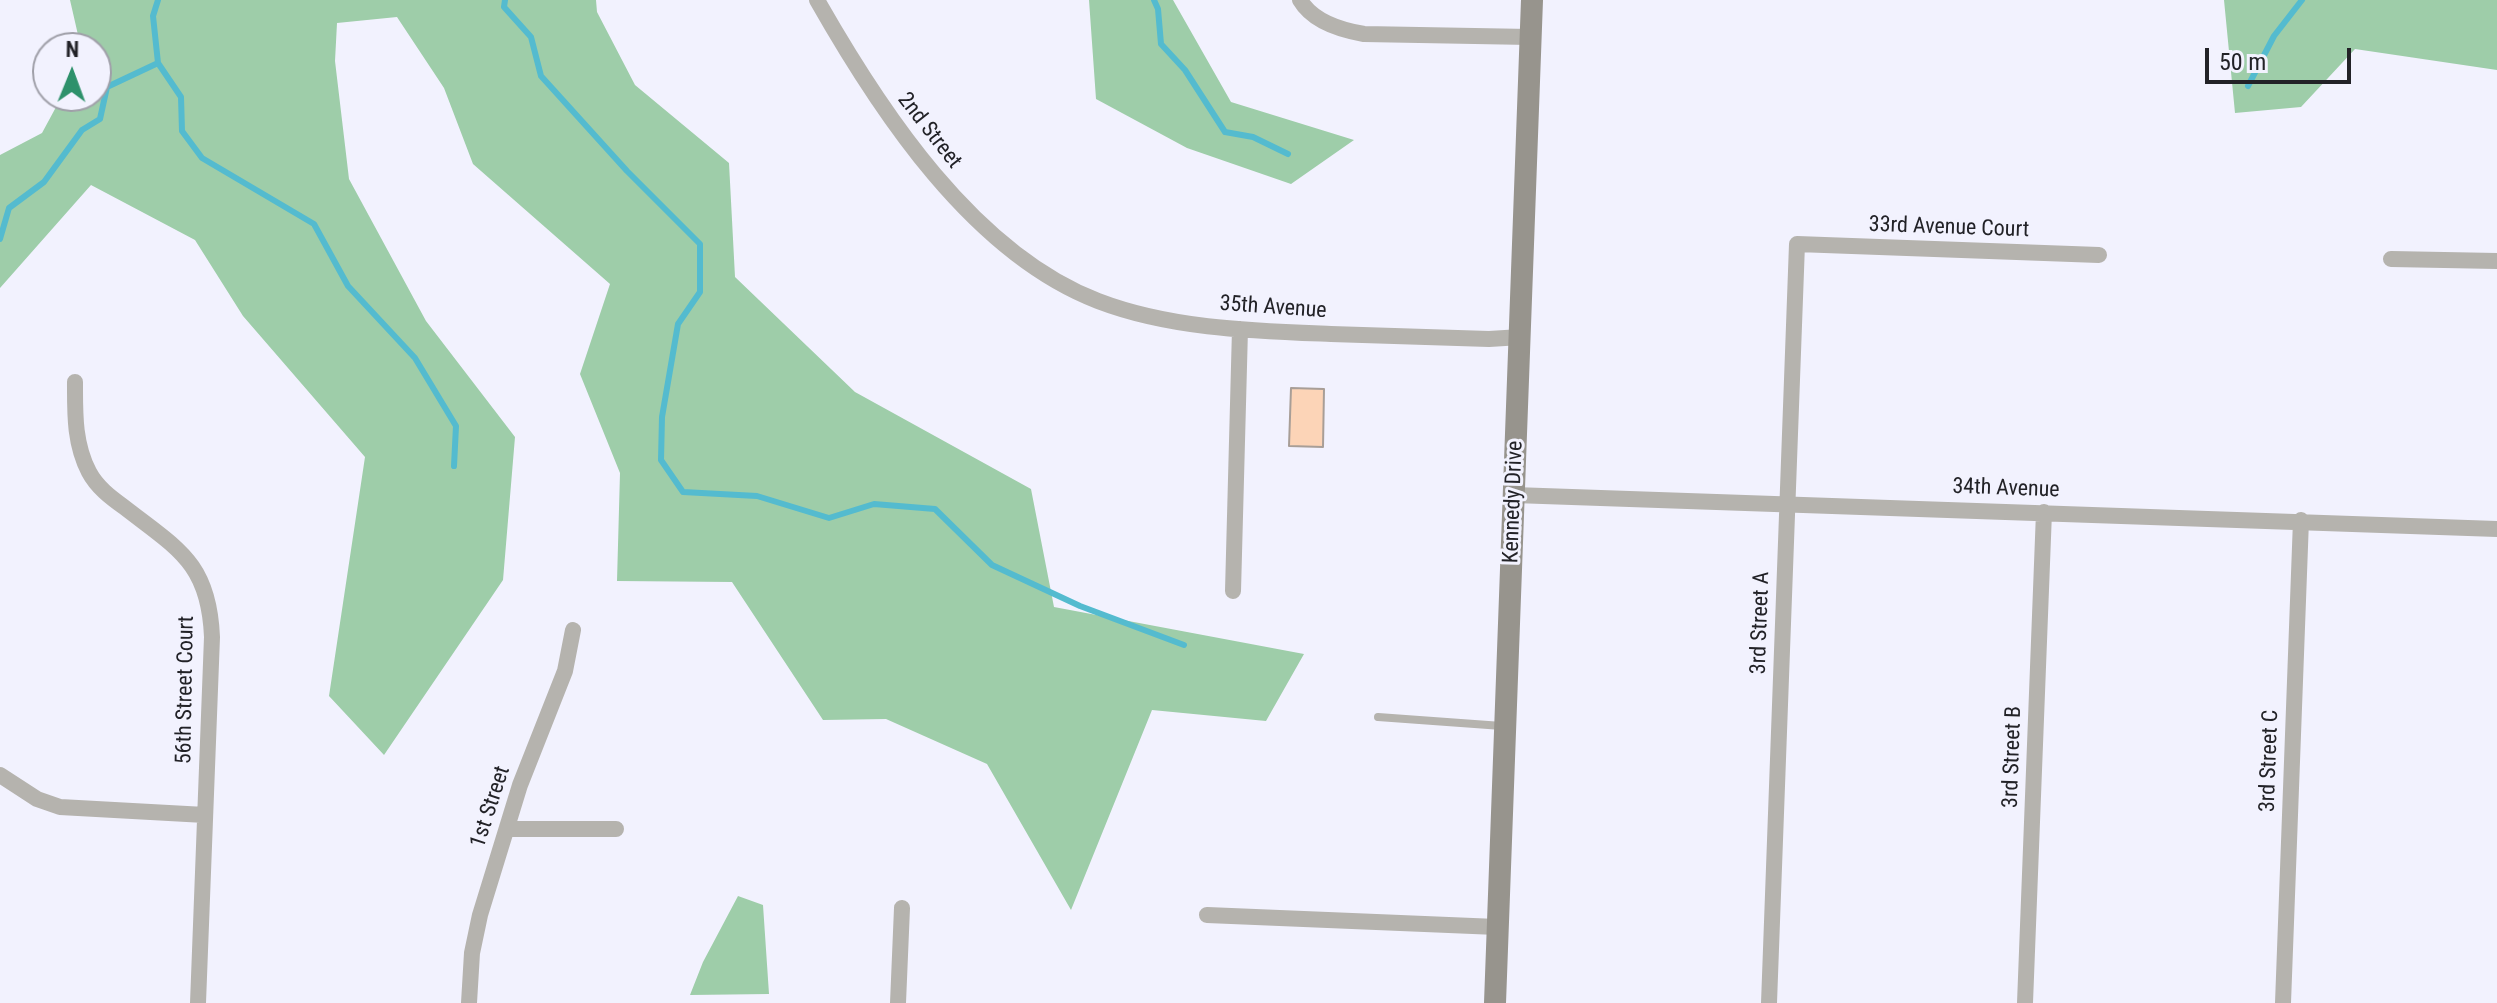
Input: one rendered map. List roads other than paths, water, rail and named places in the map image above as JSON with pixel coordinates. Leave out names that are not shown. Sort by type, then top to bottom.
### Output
[{"type":"street","name":"2nd Street","points":[[817,0],[871,92],[936,178],[960,204],[1034,267]]},
{"type":"street","name":"Kennedy Drive","points":[[1495,1003],[1532,0]]},
{"type":"street","points":[[1301,2],[1323,22],[1340,30],[1364,34],[1530,37]]},
{"type":"street","name":"33rd Avenue Court","points":[[1797,244],[2099,255]]},
{"type":"street","name":"3rd Street A","points":[[1769,1003],[1797,244]]},
{"type":"street","points":[[2391,259],[2497,261]]},
{"type":"street","name":"35th Avenue","points":[[1034,267],[1067,287],[1123,309],[1162,319],[1240,329],[1474,339],[1521,337]]},
{"type":"street","points":[[1233,591],[1240,329]]},
{"type":"street","name":"56th Street Court","points":[[75,382],[75,432],[90,474],[102,490],[185,556],[206,590],[211,612],[198,1003]]},
{"type":"street","name":"34th Avenue","points":[[1514,495],[2497,529]]},
{"type":"street","name":"3rd Street B","points":[[2025,1003],[2044,512]]},
{"type":"street","name":"3rd Street C","points":[[2283,1003],[2301,520]]},
{"type":"street","name":"1st Street","points":[[469,1003],[472,953],[480,915],[528,762],[565,671],[573,630]]},
{"type":"street","points":[[0,775],[37,799],[60,807],[205,815]]},
{"type":"street","points":[[507,829],[616,829]]},
{"type":"street","points":[[898,1003],[902,908]]},
{"type":"street","points":[[1207,915],[1497,927]]},
{"type":"lane","points":[[1378,717],[1507,726]]},
{"type":"waterway","points":[[0,239],[9,208],[44,182],[82,130],[100,119],[107,87],[158,63],[153,16],[158,0]]},
{"type":"waterway","points":[[505,0],[504,7],[531,37],[541,76],[627,171],[700,244],[700,292],[678,324],[662,417],[661,460],[683,492],[757,496],[829,518],[874,504],[935,509],[992,565],[1080,606],[1184,645]]},
{"type":"waterway","points":[[1154,0],[1158,9],[1161,44],[1185,70],[1225,132],[1253,137],[1288,154]]},
{"type":"waterway","points":[[2248,86],[2274,36],[2302,0]]},
{"type":"waterway","points":[[158,63],[181,97],[182,131],[202,158],[314,224],[348,286],[415,358],[456,426],[454,466]]}]
